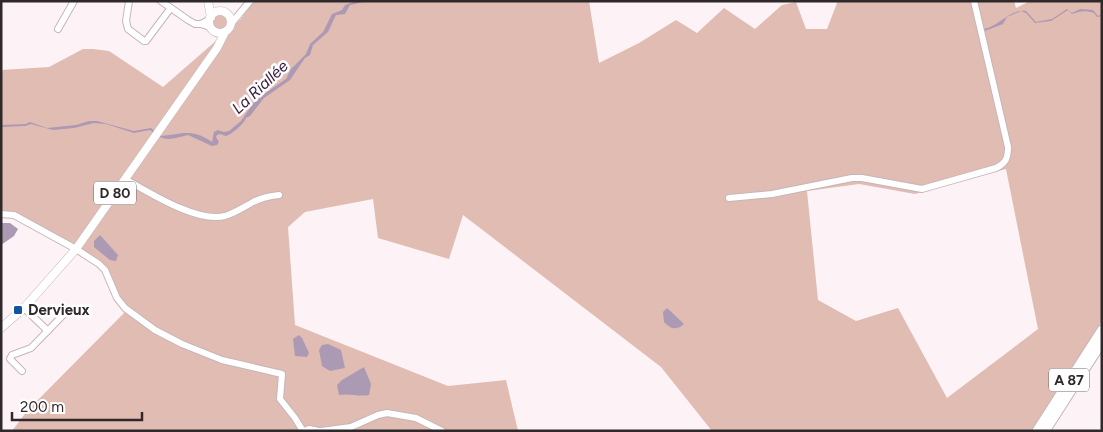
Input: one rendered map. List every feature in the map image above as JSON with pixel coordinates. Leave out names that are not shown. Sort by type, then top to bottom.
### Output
[{"type":"highway","name":"A 87","points":[[1037,431],[1102,330]]},
{"type":"highway","name":"A 87","points":[[1045,431],[1102,342]]},
{"type":"main road","points":[[209,1],[230,20],[225,32],[219,33],[211,24]]},
{"type":"main road","points":[[209,1],[211,24],[216,35],[217,48]]},
{"type":"main road","points":[[211,24],[215,13],[221,11]]},
{"type":"main road","name":"D 80","points":[[1,328],[24,308],[76,249],[217,48],[225,32]]},
{"type":"street","points":[[58,29],[74,1]]},
{"type":"street","points":[[130,1],[126,25],[128,29],[144,41],[146,41],[170,9]]},
{"type":"street","points":[[161,1],[170,9],[178,12],[195,24],[211,24]]},
{"type":"street","points":[[230,20],[241,13],[250,1]]},
{"type":"street","points":[[728,198],[772,194],[852,178],[922,188],[996,168],[1004,164],[1007,159],[1008,147],[974,1]]},
{"type":"street","points":[[125,179],[185,210],[199,216],[212,218],[226,216],[260,199],[279,194]]},
{"type":"street","points":[[1,214],[14,215],[76,249],[99,264],[105,270],[117,298],[125,308],[155,330],[182,344],[222,360],[282,374],[280,400],[304,431],[308,429],[320,431],[351,427],[387,413],[416,418],[442,431]]},
{"type":"street","points":[[24,308],[48,331]]},
{"type":"street","points":[[22,372],[10,359],[12,355],[31,348],[66,312],[64,310]]},
{"type":"shaded area","points":[[252,1],[589,1],[599,63],[639,43],[676,20],[697,33],[724,8],[755,29],[782,5],[796,2],[806,29],[827,29],[837,3],[836,1],[1014,1],[1016,8],[1030,1],[1102,1],[1102,321],[1033,431],[712,431],[661,367],[463,215],[449,259],[378,238],[373,199],[305,212],[288,227],[295,325],[448,386],[506,380],[518,431],[12,431],[27,411],[124,313],[105,265],[74,245],[7,211],[1,213],[1,70],[49,67],[83,49],[93,49],[109,51],[163,87],[241,19]],"holes":[[[1006,169],[1038,329],[947,398],[898,308],[856,321],[818,300],[807,191],[859,184],[915,194]]]},
{"type":"shaded area","name":"La Riallée","points":[[368,1],[350,5],[345,14],[336,15],[328,32],[313,45],[310,55],[305,58],[290,80],[264,98],[250,116],[234,131],[226,136],[217,135],[216,137],[219,142],[217,145],[212,146],[188,135],[168,139],[160,137],[150,130],[134,133],[106,124],[94,123],[74,128],[53,130],[31,124],[1,127],[1,125],[26,124],[30,122],[47,128],[97,121],[134,131],[151,128],[161,136],[193,133],[212,142],[214,132],[218,130],[229,131],[241,121],[261,96],[286,79],[291,69],[306,54],[310,44],[323,32],[332,14],[353,2]]},
{"type":"shaded area","points":[[1067,9],[1072,13],[1080,9],[1093,10],[1098,16],[1102,14],[1102,16],[1097,17],[1094,13],[1085,11],[1072,14],[1068,10],[1051,21],[1035,23],[1026,13],[1021,11],[1026,11],[1036,22],[1052,19]]},
{"type":"shaded area","points":[[1021,11],[1007,17],[1003,24],[982,32],[983,29],[989,28],[1009,15]]},
{"type":"shaded area","points":[[218,14],[224,14],[229,19],[227,28],[218,30],[213,25],[213,19]]},
{"type":"shaded area","points":[[1,223],[10,223],[18,229],[14,236],[1,245]]},
{"type":"shaded area","points":[[100,235],[118,255],[116,261],[110,260],[94,247],[94,241]]},
{"type":"shaded area","points":[[667,308],[684,324],[674,328],[664,322],[663,312]]},
{"type":"shaded area","points":[[299,335],[309,353],[307,357],[295,356],[293,339]]},
{"type":"shaded area","points":[[328,344],[341,350],[345,368],[330,371],[322,366],[319,350],[322,345]]},
{"type":"shaded area","points":[[364,367],[371,384],[369,395],[339,395],[337,385]]},
{"type":"place","name":"Dervieux","points":[[18,310]]}]
